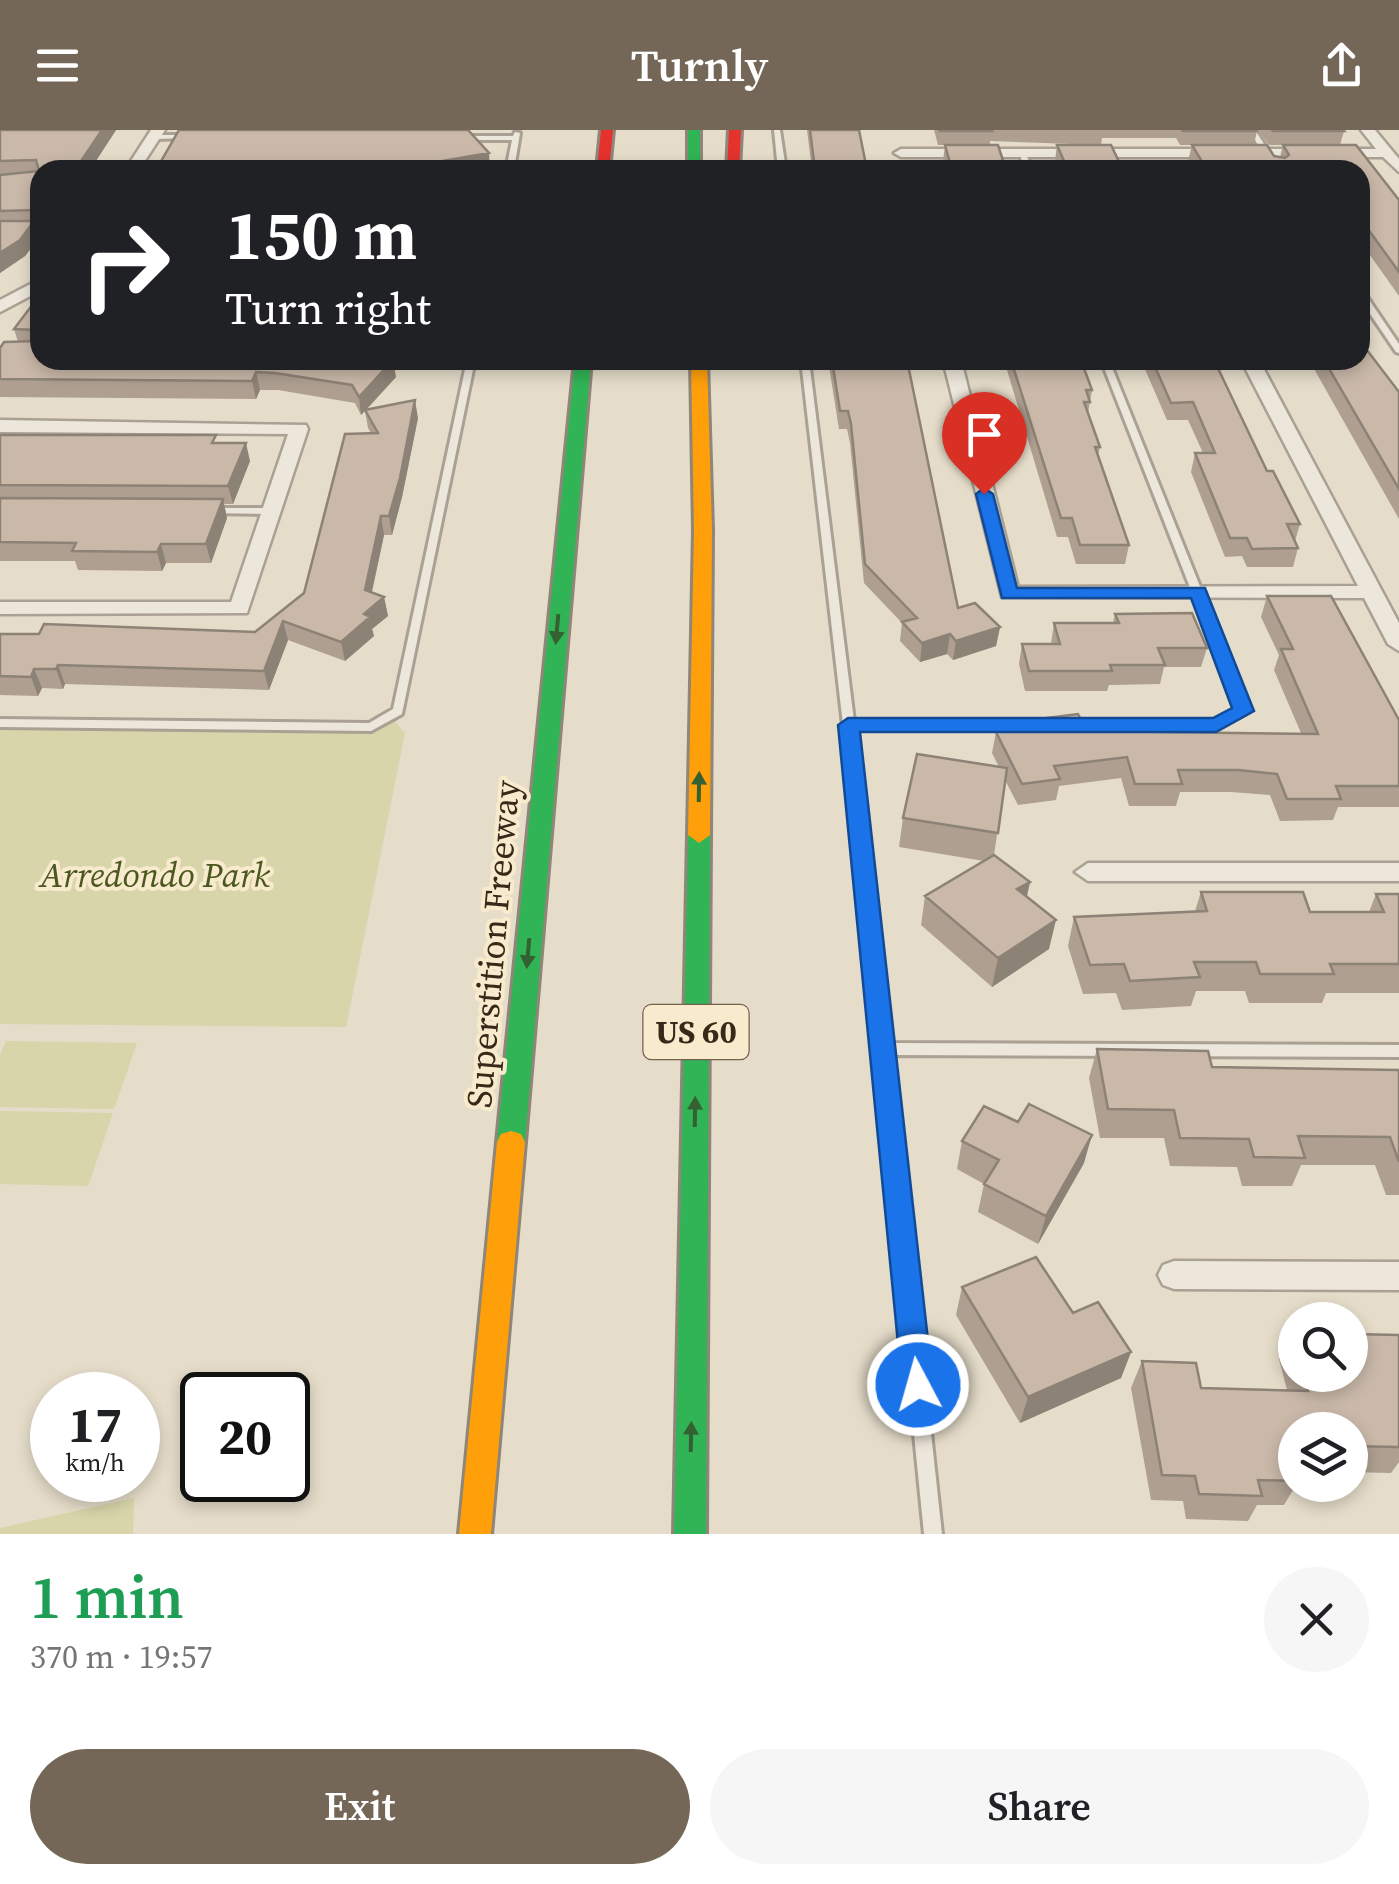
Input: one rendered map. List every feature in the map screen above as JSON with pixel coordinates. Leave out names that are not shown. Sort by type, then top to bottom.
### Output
[{"type":"highway","points":[[603,160],[607,130]]},
{"type":"highway","points":[[694,130],[694,160]]},
{"type":"highway","points":[[734,160],[735,130]]},
{"type":"highway","points":[[565,532],[568,370]]},
{"type":"highway","name":"Superstition Freeway","points":[[475,1534],[582,370]]},
{"type":"highway","name":"US 60","points":[[690,1534],[702,530],[699,370]]},
{"type":"highway","points":[[702,530],[717,370]]},
{"type":"highway","points":[[452,1534],[498,1282]]},
{"type":"street","points":[[1368,130],[1399,168]]},
{"type":"street","points":[[138,160],[155,134]]},
{"type":"street","points":[[902,160],[899,147],[1022,152],[1387,153]]},
{"type":"street","points":[[1142,153],[1146,160]]},
{"type":"street","points":[[0,307],[30,290]]},
{"type":"street","points":[[954,370],[1009,594],[1372,592]]},
{"type":"street","points":[[1255,370],[1399,644]]},
{"type":"street","points":[[0,426],[298,429],[238,608],[0,608]]},
{"type":"street","points":[[1088,872],[1399,872]]},
{"type":"street","points":[[1174,1275],[1399,1276]]},
{"type":"lane","points":[[777,130],[781,160]]},
{"type":"lane","points":[[1252,130],[1270,160]]},
{"type":"lane","points":[[155,134],[210,137]]},
{"type":"lane","points":[[458,138],[517,134],[512,160]]},
{"type":"lane","points":[[1022,152],[1025,160]]},
{"type":"lane","points":[[0,232],[30,232]]},
{"type":"lane","points":[[1370,308],[1399,350]]},
{"type":"lane","points":[[0,723],[371,727],[398,711],[469,370]]},
{"type":"lane","points":[[806,370],[848,725],[933,1534]]},
{"type":"lane","points":[[1062,725],[1216,725],[1244,711],[1109,370]]},
{"type":"lane","points":[[192,511],[271,511]]},
{"type":"lane","points":[[848,725],[1042,725]]},
{"type":"lane","points":[[882,1049],[1399,1051]]},
{"type":"green space","name":"Arredondo Park","points":[[390,716],[405,733],[346,1027],[0,1024],[0,723],[370,727]]},
{"type":"green space","points":[[6,1041],[137,1043],[114,1109],[0,1107],[0,1055]]},
{"type":"green space","points":[[0,1111],[113,1113],[88,1186],[0,1184]]},
{"type":"green space","points":[[116,1502],[134,1502],[133,1534],[0,1534],[0,1528]]},
{"type":"building","points":[[0,130],[102,130],[82,160],[0,161]]},
{"type":"building","points":[[179,130],[468,130],[489,153],[448,160],[162,160]]},
{"type":"building","points":[[810,130],[859,130],[865,160],[814,160]]},
{"type":"building","points":[[1257,130],[1257,131],[1183,131]]},
{"type":"building","points":[[1343,130],[1344,131],[1273,131]]},
{"type":"building","points":[[945,145],[998,145],[1003,160],[949,160]]},
{"type":"building","points":[[1057,145],[1111,145],[1118,160],[1064,160]]},
{"type":"building","points":[[1192,145],[1267,145],[1274,156],[1285,158],[1289,155],[1283,145],[1356,145],[1368,160],[1201,160]]},
{"type":"building","points":[[1370,163],[1399,200],[1399,272],[1370,232]]},
{"type":"building","points":[[30,172],[30,210],[0,211],[0,175]]},
{"type":"building","points":[[0,221],[30,221],[20,240],[0,253]]},
{"type":"building","points":[[30,308],[30,330],[14,329]]},
{"type":"building","points":[[30,341],[30,370],[384,370],[359,397],[352,385],[256,372],[252,381],[0,379],[0,348],[4,342]]},
{"type":"building","points":[[1370,354],[1399,392],[1399,489],[1330,370],[1370,370]]},
{"type":"building","points":[[834,370],[909,370],[958,608],[975,603],[1000,627],[956,641],[950,634],[922,643],[902,622],[917,618],[865,564],[851,424],[848,411],[840,411]]},
{"type":"building","points":[[1014,370],[1085,370],[1092,390],[1086,390],[1090,402],[1084,402],[1100,447],[1095,447],[1129,545],[1080,545],[1072,518],[1061,518]]},
{"type":"building","points":[[1156,370],[1219,370],[1267,471],[1273,471],[1300,524],[1287,524],[1298,548],[1252,549],[1247,538],[1230,538],[1195,453],[1215,453],[1193,402],[1171,403]]},
{"type":"building","points":[[415,400],[400,478],[389,516],[381,516],[365,590],[384,597],[364,614],[370,617],[341,642],[283,621],[264,671],[58,665],[56,669],[34,669],[31,677],[0,676],[0,634],[39,634],[44,624],[255,632],[304,593],[345,434],[378,433],[365,410]]},
{"type":"building","points":[[0,435],[216,435],[212,443],[246,443],[228,486],[0,485]]},
{"type":"building","points":[[0,498],[223,499],[206,544],[161,544],[157,552],[72,551],[76,543],[0,542]]},
{"type":"building","points":[[1267,596],[1331,596],[1399,720],[1399,786],[1336,786],[1341,799],[1287,799],[1277,774],[1238,770],[1178,770],[1182,784],[1135,784],[1127,757],[1054,766],[1060,779],[1022,784],[996,732],[1011,730],[1007,723],[1078,714],[1087,731],[1318,734],[1281,649],[1293,649]]},
{"type":"building","points":[[1192,613],[1207,648],[1158,648],[1165,665],[1110,665],[1112,671],[1029,671],[1022,644],[1060,644],[1054,623],[1119,623],[1115,614]]},
{"type":"building","points":[[917,754],[1007,768],[998,833],[903,818]]},
{"type":"building","points":[[994,855],[1030,882],[1017,889],[1056,920],[998,958],[925,896]]},
{"type":"building","points":[[1201,892],[1303,892],[1310,912],[1384,912],[1376,894],[1399,894],[1399,964],[1330,964],[1334,974],[1260,974],[1256,962],[1194,962],[1200,977],[1130,981],[1124,964],[1090,965],[1074,917],[1207,911]]},
{"type":"building","points":[[1097,1049],[1208,1051],[1212,1067],[1399,1070],[1399,1162],[1390,1137],[1298,1136],[1305,1158],[1254,1157],[1249,1139],[1180,1138],[1174,1110],[1108,1109]]},
{"type":"building","points":[[1029,1104],[1092,1135],[1046,1216],[984,1184],[999,1160],[962,1141],[984,1106],[1018,1122]]},
{"type":"building","points":[[1036,1257],[1073,1313],[1098,1302],[1131,1352],[1028,1397],[962,1287]]},
{"type":"building","points":[[1368,1334],[1399,1335],[1399,1447],[1368,1446],[1368,1412],[1278,1412],[1278,1481],[1258,1480],[1262,1496],[1199,1494],[1195,1476],[1162,1475],[1142,1361],[1196,1363],[1201,1388],[1368,1392]]},
{"type":"traffic: fast","points":[[694,130],[694,160]]},
{"type":"traffic: fast","points":[[511,1142],[582,370]]},
{"type":"traffic: fast","points":[[690,1534],[699,835]]},
{"type":"traffic: slow","points":[[699,370],[703,530],[699,835]]},
{"type":"traffic: slow","points":[[475,1534],[511,1142]]},
{"type":"traffic: jam","points":[[604,160],[607,130]]},
{"type":"traffic: jam","points":[[734,160],[735,130]]},
{"type":"route","points":[[918,1385],[848,725],[1216,725],[1244,711],[1198,592],[1009,594],[984,494]]}]
